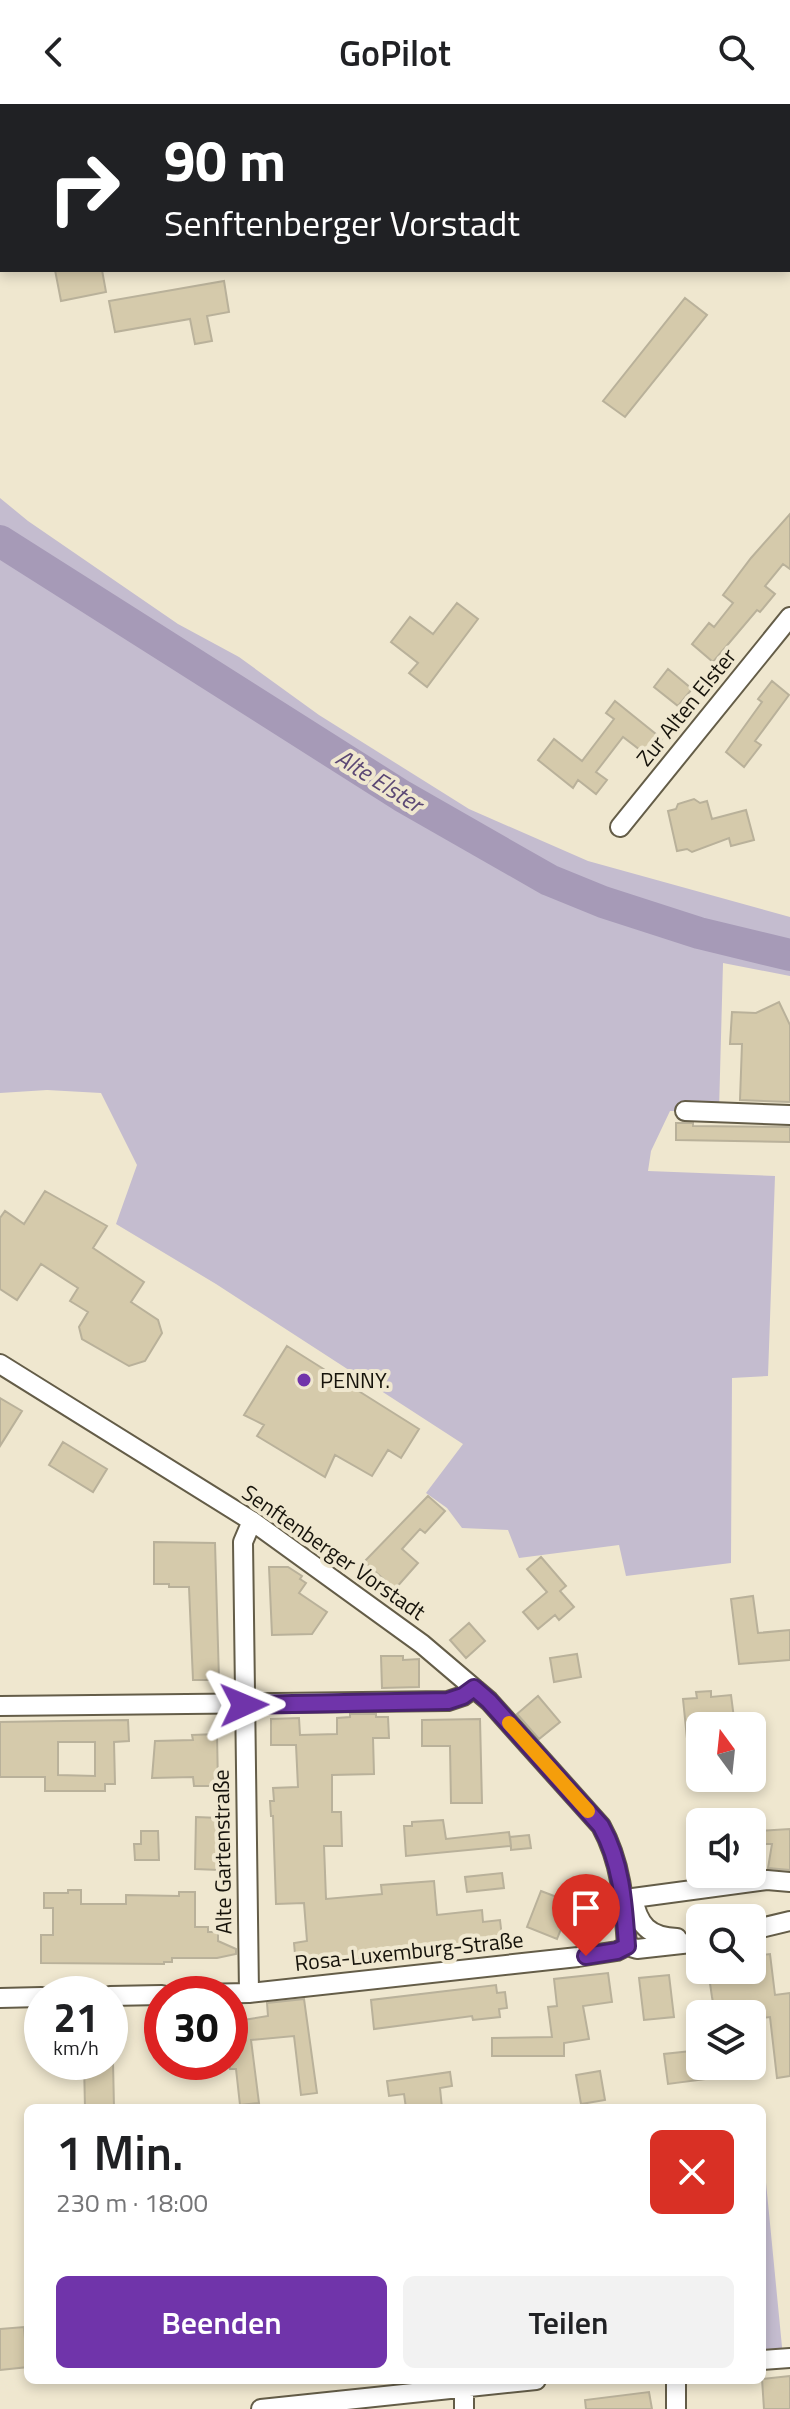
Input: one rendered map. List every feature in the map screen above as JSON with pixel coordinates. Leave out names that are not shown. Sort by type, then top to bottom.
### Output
[{"type":"street","name":"Zur Alten Elster","points":[[620,827],[790,617]]},
{"type":"street","points":[[685,1111],[790,1115]]},
{"type":"street","name":"Senftenberger Vorstadt","points":[[0,1364],[252,1521],[402,1629],[489,1701],[601,1826],[613,1848],[619,1870],[627,1946]]},
{"type":"street","name":"Alte Gartenstraße","points":[[249,1993],[243,1542],[252,1521]]},
{"type":"street","points":[[0,1706],[448,1701],[474,1688]]},
{"type":"street","points":[[686,1937],[654,1935],[645,1929],[636,1913],[633,1898],[767,1880],[790,1882]]},
{"type":"street","points":[[766,1927],[790,1921]]},
{"type":"street","points":[[766,1934],[790,1931]]},
{"type":"street","name":"Rosa-Luxemburg-Straße","points":[[249,1993],[578,1957],[617,1951],[627,1946],[637,1949],[686,1944]]},
{"type":"street","points":[[0,1998],[24,1997]]},
{"type":"street","points":[[766,2360],[790,2358]]},
{"type":"street","points":[[261,2409],[495,2384]]},
{"type":"street","points":[[676,2384],[676,2409]]},
{"type":"street","points":[[464,2387],[464,2409]]},
{"type":"shaded area","points":[[0,498],[28,521],[178,624],[239,657],[319,715],[469,809],[588,861],[790,917],[790,976],[723,963],[719,1111],[670,1111],[651,1151],[648,1171],[775,1176],[768,1376],[732,1378],[731,1563],[626,1576],[619,1545],[519,1558],[508,1530],[462,1528],[447,1508],[426,1493],[463,1444],[216,1284],[116,1224],[137,1165],[101,1093],[47,1090],[0,1093]]},
{"type":"shaded area","points":[[766,2183],[783,2357],[766,2359]]},
{"type":"building","points":[[55,272],[102,272],[106,292],[61,301]]},
{"type":"building","points":[[224,281],[229,312],[207,316],[212,341],[195,344],[190,319],[115,332],[109,301]]},
{"type":"building","points":[[685,298],[707,315],[625,417],[603,401]]},
{"type":"building","points":[[790,514],[790,569],[783,564],[765,586],[775,594],[760,612],[757,610],[713,662],[692,644],[709,623],[714,627],[733,603],[723,595]]},
{"type":"building","points":[[457,603],[478,619],[427,687],[409,673],[418,663],[391,642],[410,617],[433,634]]},
{"type":"building","points":[[668,669],[692,689],[678,706],[654,687]]},
{"type":"building","points":[[772,681],[789,695],[755,741],[761,745],[744,767],[726,752],[762,702],[758,699]]},
{"type":"building","points":[[615,701],[662,739],[648,756],[623,737],[596,772],[607,780],[596,794],[578,780],[573,788],[538,760],[554,739],[582,761],[614,719],[606,713]]},
{"type":"building","points":[[694,799],[700,803],[707,801],[712,819],[746,810],[754,840],[731,846],[729,838],[692,852],[687,849],[677,851],[668,811]]},
{"type":"building","points":[[779,1002],[790,1025],[790,1102],[740,1100],[742,1044],[730,1044],[732,1012],[756,1013]]},
{"type":"building","points":[[676,1123],[693,1123],[693,1126],[790,1127],[790,1142],[676,1140]]},
{"type":"building","points":[[45,1191],[107,1226],[93,1248],[144,1282],[131,1302],[158,1320],[162,1333],[145,1361],[129,1366],[82,1339],[79,1327],[88,1312],[70,1301],[78,1288],[41,1264],[17,1300],[0,1289],[0,1218],[5,1211],[24,1224]]},
{"type":"building","name":"PENNY.","points":[[287,1346],[419,1429],[401,1458],[388,1450],[372,1476],[335,1455],[325,1477],[257,1436],[264,1425],[244,1415]]},
{"type":"building","points":[[0,1398],[22,1411],[0,1446]]},
{"type":"building","points":[[63,1442],[107,1469],[93,1492],[49,1465]]},
{"type":"building","points":[[428,1496],[445,1511],[425,1533],[420,1529],[402,1549],[418,1563],[395,1589],[364,1562]]},
{"type":"building","points":[[154,1542],[215,1543],[219,1680],[193,1680],[189,1587],[154,1584]]},
{"type":"building","points":[[541,1557],[566,1586],[560,1591],[574,1607],[559,1620],[555,1615],[538,1629],[523,1612],[547,1592],[527,1569]]},
{"type":"building","points":[[269,1567],[288,1567],[302,1576],[300,1579],[306,1583],[299,1593],[327,1612],[312,1634],[272,1635]]},
{"type":"building","points":[[753,1596],[758,1633],[790,1630],[790,1660],[739,1664],[731,1599]]},
{"type":"building","points":[[469,1623],[485,1641],[466,1658],[450,1640]]},
{"type":"building","points":[[577,1654],[581,1677],[554,1682],[550,1658]]},
{"type":"building","points":[[381,1656],[419,1659],[419,1687],[382,1688]]},
{"type":"building","points":[[711,1691],[711,1697],[731,1695],[733,1712],[686,1712],[686,1729],[683,1699],[697,1698],[696,1692]]},
{"type":"building","points":[[538,1696],[560,1722],[539,1739],[517,1714]]},
{"type":"building","points":[[350,1714],[388,1717],[389,1738],[373,1738],[374,1774],[332,1775],[332,1812],[341,1812],[342,1846],[324,1846],[326,1899],[382,1894],[381,1885],[434,1881],[437,1915],[482,1910],[483,1922],[500,1920],[503,1946],[296,1965],[294,1943],[307,1941],[304,1903],[276,1904],[270,1801],[274,1801],[273,1788],[298,1787],[296,1745],[271,1745],[271,1719],[299,1718],[300,1735],[337,1734],[337,1718],[350,1717]]},
{"type":"building","points":[[480,1719],[482,1803],[451,1803],[450,1746],[422,1746],[422,1720]]},
{"type":"building","points":[[128,1720],[129,1741],[114,1742],[115,1784],[105,1784],[105,1791],[45,1791],[45,1777],[0,1777],[0,1722]],"holes":[[[58,1742],[95,1742],[95,1776],[58,1775]]]},
{"type":"building","points":[[217,1734],[218,1786],[194,1786],[193,1777],[152,1778],[155,1741],[193,1740],[192,1735]]},
{"type":"building","points":[[196,1817],[219,1818],[219,1833],[222,1832],[219,1870],[195,1869]]},
{"type":"building","points":[[443,1820],[446,1839],[509,1832],[511,1846],[406,1856],[404,1826],[412,1826],[412,1822]]},
{"type":"building","points":[[790,1829],[790,1870],[768,1868],[772,1844],[766,1844],[766,1831]]},
{"type":"building","points":[[141,1831],[158,1831],[159,1860],[135,1860],[134,1844],[141,1844]]},
{"type":"building","points":[[529,1835],[531,1848],[511,1850],[510,1837]]},
{"type":"building","points":[[502,1873],[504,1888],[467,1892],[465,1877]]},
{"type":"building","points":[[68,1890],[81,1890],[81,1904],[126,1904],[126,1895],[179,1896],[179,1892],[195,1892],[195,1927],[208,1927],[208,1932],[218,1932],[218,1941],[236,1949],[236,1954],[217,1958],[172,1958],[172,1962],[164,1964],[41,1963],[41,1935],[53,1935],[53,1908],[44,1908],[44,1893],[68,1893]]},
{"type":"building","points":[[541,1891],[578,1905],[570,1926],[563,1924],[557,1939],[527,1927]]},
{"type":"building","points":[[766,1954],[770,1954],[775,1995],[790,1993],[790,2076],[777,2078],[770,2017],[766,2017],[766,2000],[713,2000],[710,1984],[766,1984]]},
{"type":"building","points":[[608,1973],[612,2002],[583,2006],[589,2039],[564,2043],[564,2056],[492,2056],[492,2038],[552,2037],[548,2007],[557,2006],[554,1979]]},
{"type":"building","points":[[669,1975],[674,2017],[644,2020],[639,1978]]},
{"type":"building","points":[[496,1985],[497,1993],[505,1992],[507,2008],[499,2009],[500,2017],[473,2020],[472,2016],[374,2029],[371,2000]]},
{"type":"building","points":[[304,1999],[317,2093],[301,2095],[294,2036],[251,2040],[259,2103],[240,2104],[237,2080],[248,2080],[248,2019],[268,2016],[267,2003]]},
{"type":"building","points":[[686,2052],[686,2080],[699,2080],[668,2084],[664,2054]]},
{"type":"building","points":[[600,2071],[605,2100],[581,2104],[576,2075]]},
{"type":"building","points":[[450,2072],[452,2086],[440,2088],[442,2104],[405,2104],[404,2094],[389,2096],[387,2081]]},
{"type":"building","points":[[84,2080],[113,2080],[114,2104],[85,2104]]},
{"type":"building","points":[[24,2327],[24,2367],[0,2370],[0,2329]]},
{"type":"building","points":[[790,2376],[790,2409],[764,2409],[762,2384],[766,2384],[766,2379]]},
{"type":"building","points":[[649,2392],[652,2409],[586,2409],[585,2400]]},
{"type":"waterway","name":"Alte Elster","points":[[0,541],[402,796],[549,880],[603,902],[699,933],[790,955]]},
{"type":"slow traffic","points":[[509,1723],[588,1811]]},
{"type":"place","name":"PENNY.","points":[[304,1380]]},
{"type":"route","points":[[244,1705],[448,1701],[474,1688],[601,1826],[613,1848],[623,1897],[627,1946],[617,1951],[586,1956]]}]
